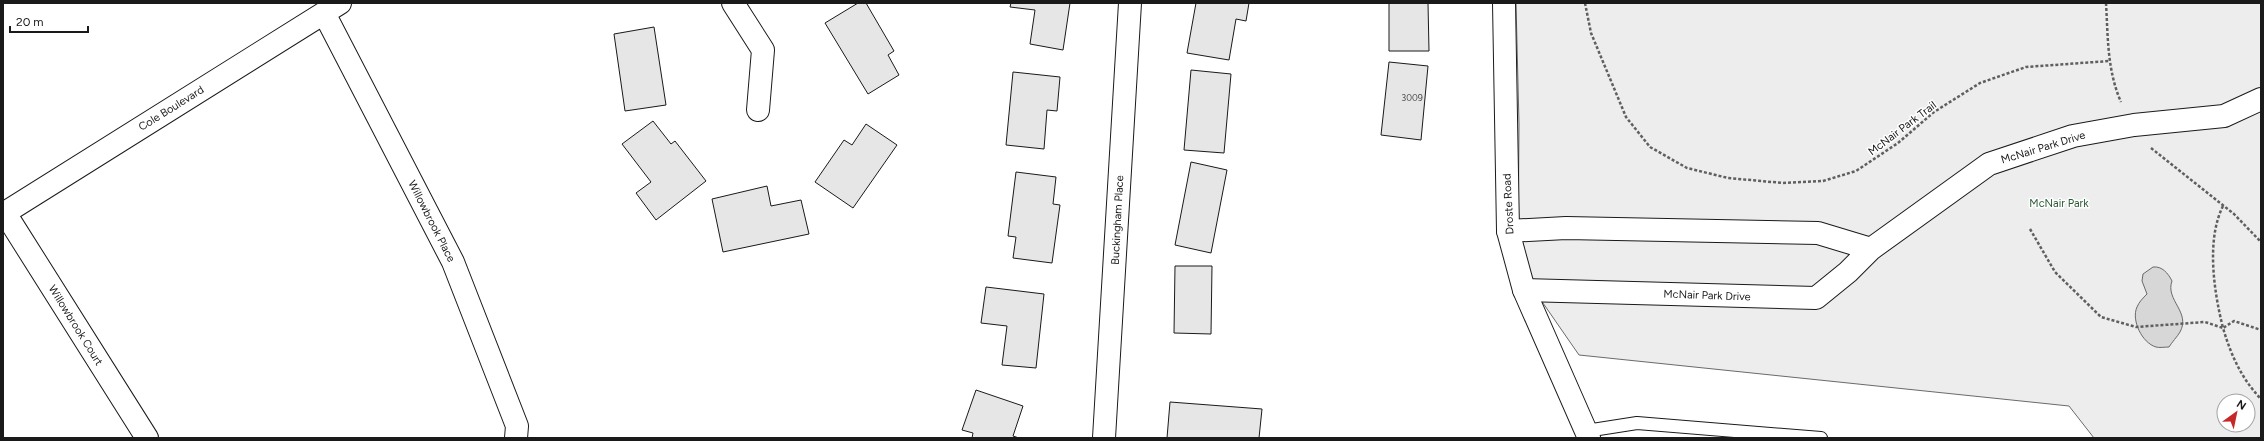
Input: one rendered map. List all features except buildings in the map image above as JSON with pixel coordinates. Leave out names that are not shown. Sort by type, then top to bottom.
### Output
[{"type":"street","points":[[733,3],[763,50],[758,110]]},
{"type":"street","name":"Buckingham Place","points":[[1104,438],[1130,3]]},
{"type":"street","name":"Droste Road","points":[[1504,3],[1508,231],[1524,290],[1587,434]]},
{"type":"street","name":"Cole Boulevard","points":[[4,213],[332,8]]},
{"type":"street","name":"Willowbrook Place","points":[[332,8],[453,262],[517,426],[516,438]]},
{"type":"street","name":"McNair Park Drive","points":[[1524,290],[1816,298],[1848,272],[1870,249],[1989,164],[2073,136],[2134,125],[2224,116],[2261,99]]},
{"type":"street","name":"Willowbrook Court","points":[[4,213],[147,438]]},
{"type":"street","points":[[1508,231],[1566,228],[1818,233],[1870,249]]},
{"type":"lane","points":[[1587,434],[1637,423],[1821,438]]},
{"type":"path","name":"McNair Park Trail","points":[[1584,3],[1591,33],[1626,117],[1650,147],[1687,168],[1728,178],[1783,183],[1823,181],[1856,171],[1898,143],[1934,112],[1980,83],[2026,67],[2109,61]]},
{"type":"path","points":[[2106,3],[2109,61],[2112,76],[2121,101],[2134,125],[2146,143],[2234,214],[2261,242]]},
{"type":"path","points":[[2223,206],[2216,232],[2214,263],[2215,292],[2223,328],[2231,354],[2247,384],[2261,399]]},
{"type":"path","points":[[2030,229],[2055,272],[2102,316],[2136,327],[2205,322],[2223,328]]},
{"type":"path","points":[[2223,328],[2234,321],[2261,330]]},
{"type":"shaded area","name":"McNair Park","points":[[1516,3],[2261,3],[2261,438],[2094,438],[2069,406],[1579,355],[1518,267],[1519,124]]},
{"type":"shaded area","points":[[2153,267],[2162,269],[2167,273],[2172,281],[2172,294],[2182,318],[2183,325],[2180,332],[2169,347],[2157,347],[2146,341],[2139,330],[2135,318],[2137,307],[2147,294],[2142,281],[2143,274]]}]
